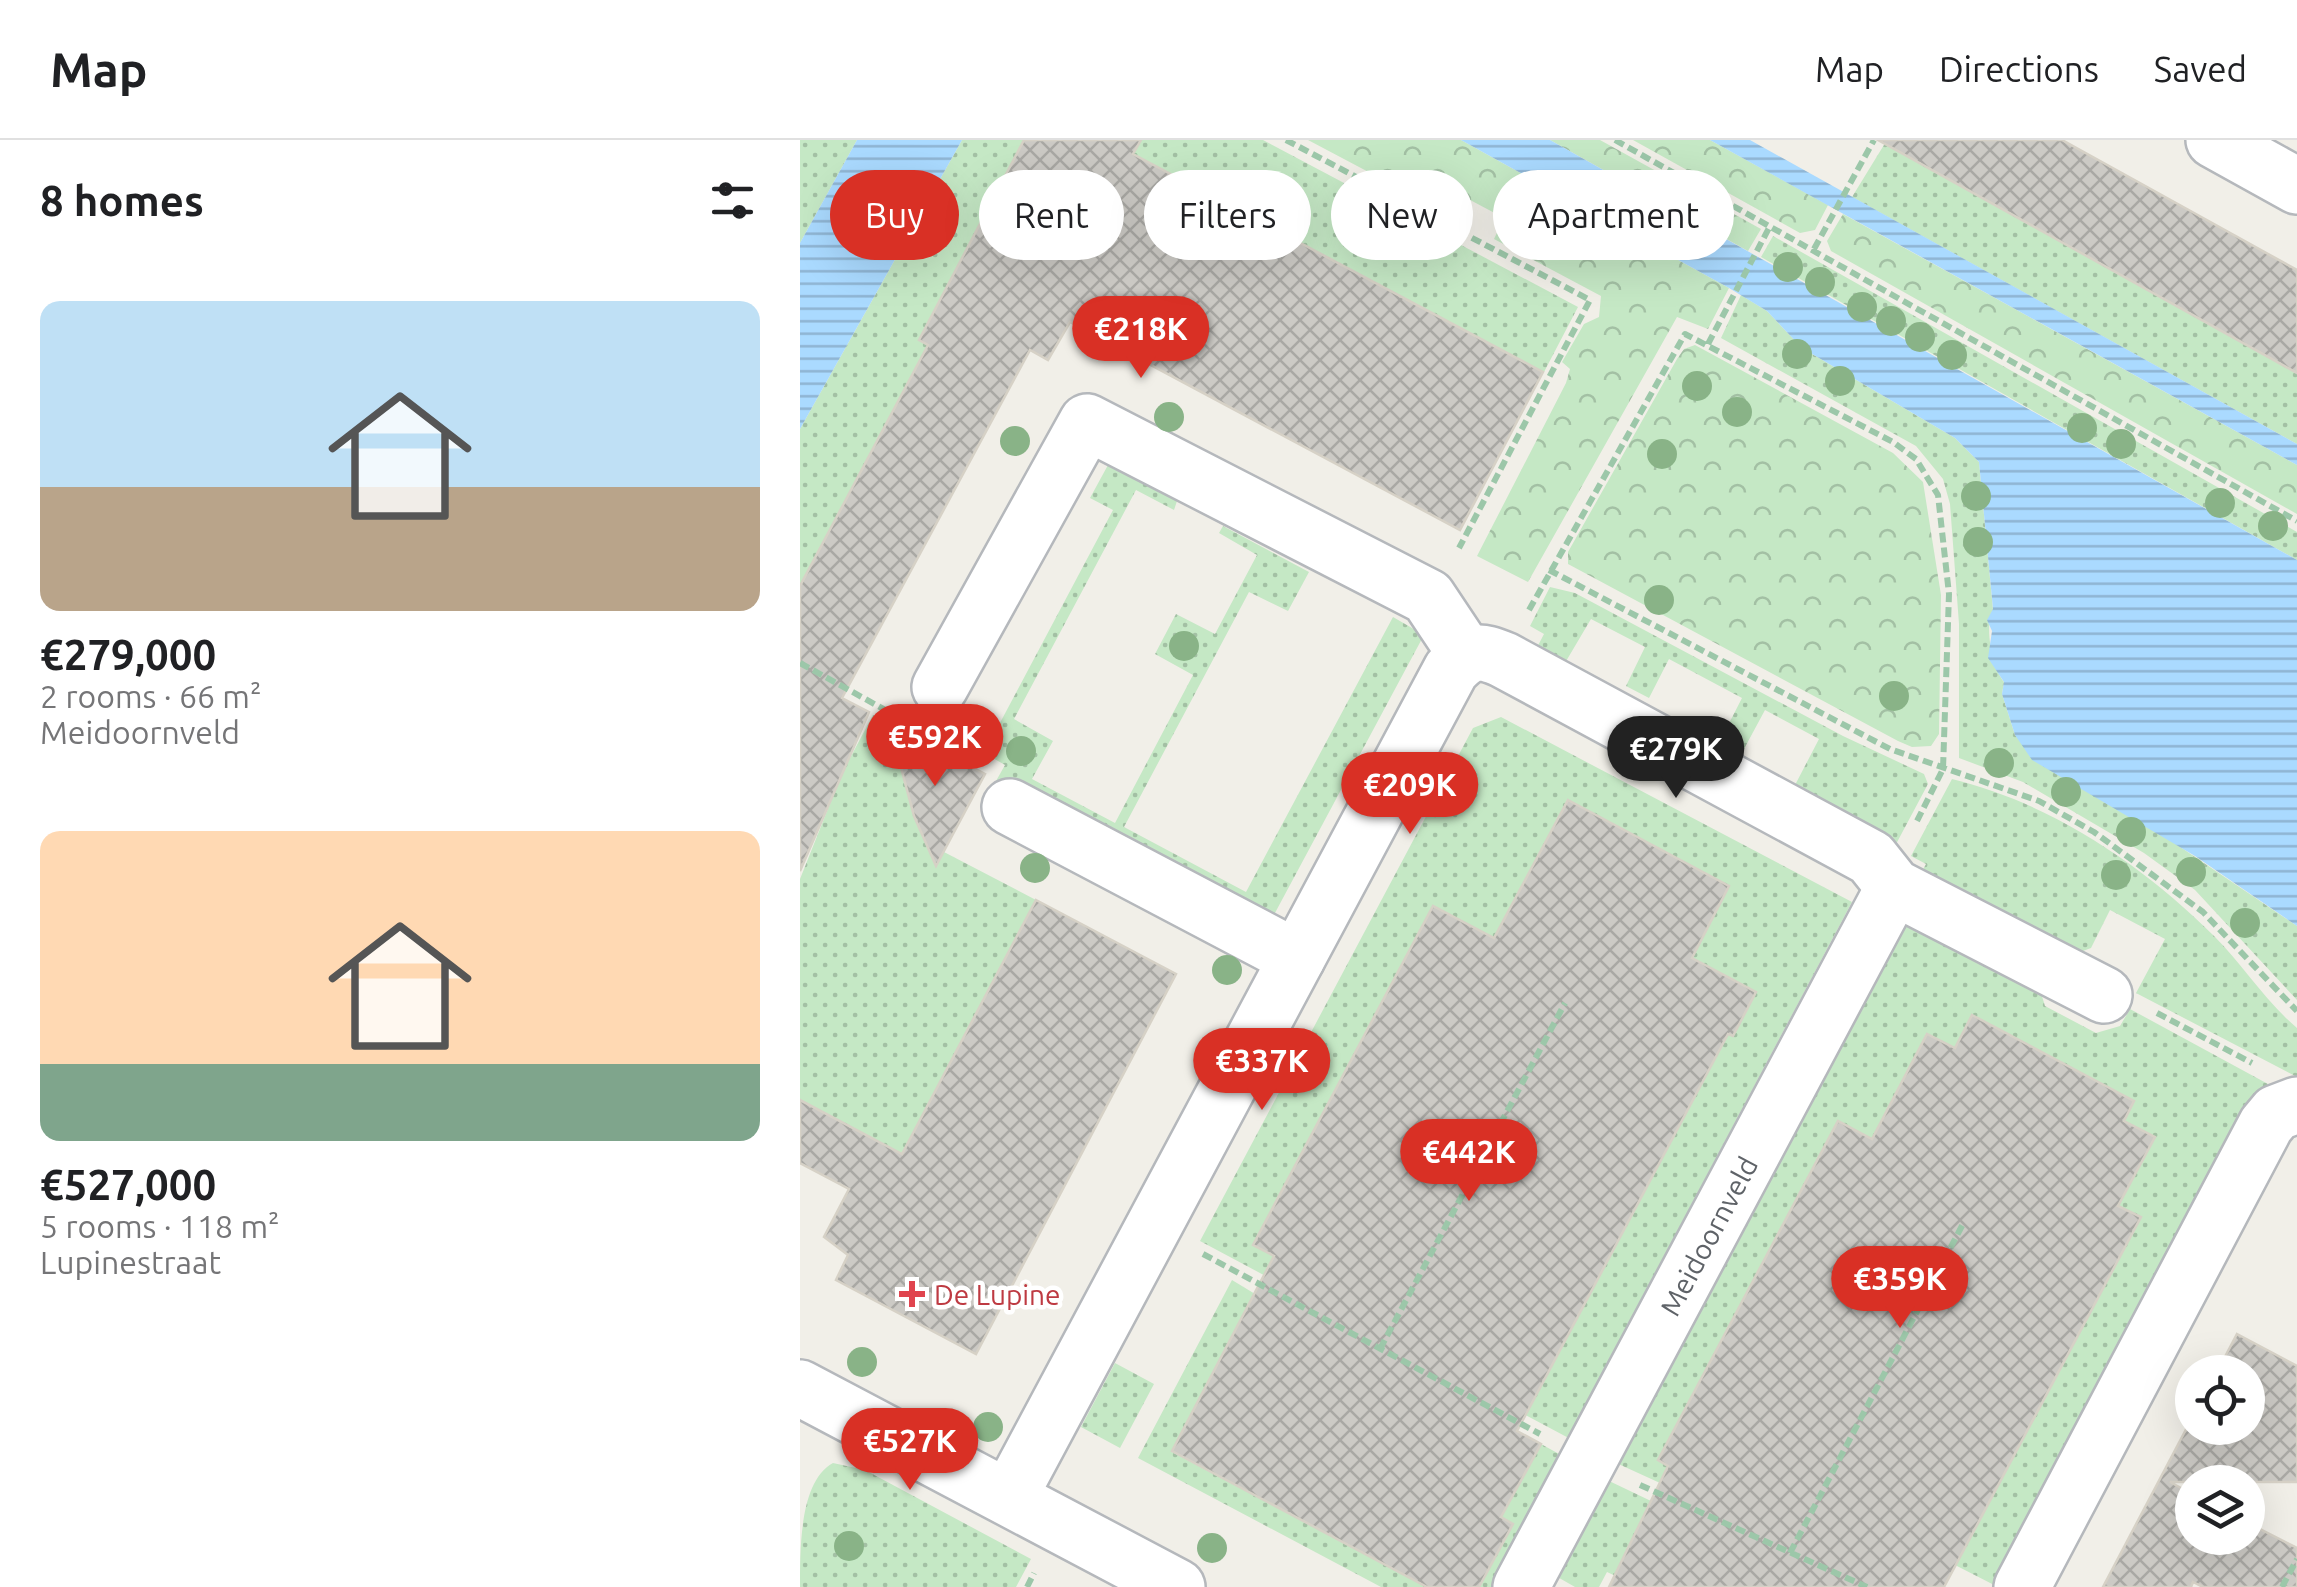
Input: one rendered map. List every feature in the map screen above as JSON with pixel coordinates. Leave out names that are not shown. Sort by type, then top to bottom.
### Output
[{"type":"street","points":[[2214,140],[2297,186]]},
{"type":"street","points":[[940,687],[1087,422],[1428,598],[1485,657],[1870,858],[1891,883],[2104,995]]},
{"type":"street","points":[[1009,1497],[1451,670],[1485,657]]},
{"type":"street","points":[[1010,807],[1296,958]]},
{"type":"street","name":"Meidoornveld","points":[[1521,1587],[1891,883]]},
{"type":"street","points":[[2022,1587],[2266,1124],[2276,1113],[2297,1105]]},
{"type":"street","points":[[800,1388],[1177,1587]]},
{"type":"path","points":[[1286,140],[1590,300],[1442,580],[1428,598]]},
{"type":"path","points":[[1614,140],[2297,521]]},
{"type":"path","points":[[1814,249],[1874,140]]},
{"type":"path","points":[[1708,344],[1770,226]]},
{"type":"path","points":[[1485,657],[1549,570],[1686,334],[1893,442],[1928,474],[1938,495],[1948,594],[1943,769],[1891,883]]},
{"type":"path","points":[[1549,570],[1890,749],[2038,801],[2145,866],[2203,912],[2297,1011]]},
{"type":"path","points":[[2104,995],[2133,1000],[2255,1065]]},
{"type":"path","points":[[1380,1349],[1564,1003]]},
{"type":"path","points":[[1790,1552],[1964,1222]]},
{"type":"path","points":[[1152,1227],[1588,1462],[1867,1587]]},
{"type":"path","points":[[2282,1587],[2297,1559]]},
{"type":"green space","points":[[800,140],[857,140],[840,170],[830,170],[830,189],[800,243]]},
{"type":"green space","points":[[962,140],[1024,140],[1008,170],[979,170],[979,225],[919,339],[928,345],[800,586],[800,429],[895,260],[959,260],[959,170],[945,170]]},
{"type":"green space","points":[[1141,140],[1263,140],[1331,176],[1331,259],[1311,248],[1311,170],[1163,170],[1133,154]]},
{"type":"green space","points":[[1308,140],[1461,140],[1515,170],[1493,170],[1493,212],[1473,202],[1473,170],[1365,170]]},
{"type":"green space","points":[[1550,140],[1600,140],[1654,170],[1604,170]]},
{"type":"green space","points":[[1633,140],[1710,140],[1828,205],[1815,230],[1800,233],[1734,196],[1734,170],[1687,170]]},
{"type":"green space","points":[[1887,140],[1896,150],[2297,372],[2297,444],[1852,197]]},
{"type":"green space","points":[[1734,214],[1761,229],[1748,251],[1734,243]]},
{"type":"green space","points":[[1843,214],[2297,465],[2297,514],[1831,251],[1827,241]]},
{"type":"green space","points":[[1773,236],[2297,532],[2297,560],[1761,257]]},
{"type":"green space","points":[[1473,251],[1578,307],[1544,372],[1333,260],[1473,260]]},
{"type":"green space","points":[[1533,260],[1678,260],[1729,288],[1708,329],[1677,317],[1528,582],[1477,556],[1566,383],[1570,369],[1562,362],[1584,324],[1599,317],[1601,296]]},
{"type":"green space","points":[[1741,295],[1767,311],[1802,348],[1955,438],[1979,462],[1993,610],[1989,626],[1991,646],[2004,682],[2002,694],[2015,735],[2297,926],[2297,1000],[2195,890],[2144,853],[2023,782],[1959,758],[1959,624],[1950,504],[1943,479],[1916,446],[1721,338]]},
{"type":"green space","points":[[1695,345],[1893,453],[1923,482],[1941,595],[1939,734],[1931,746],[1912,747],[1898,741],[1568,564],[1568,552],[1677,359],[1684,349]]},
{"type":"green space","points":[[1108,465],[1177,501],[1174,510],[1136,490],[1014,719],[1053,741],[1032,779],[1115,823],[1193,675],[1155,654],[1176,614],[1215,634],[1257,555],[1219,533],[1223,526],[1309,572],[1288,611],[1249,592],[1124,827],[1246,892],[1393,617],[1424,635],[1268,926],[996,781],[1005,765],[984,753],[1113,510],[1090,498]]},
{"type":"green space","points":[[1550,587],[1575,593],[1843,736],[1924,774],[1928,784],[1895,846],[1794,787],[1819,739],[1765,710],[1744,749],[1722,737],[1742,698],[1669,659],[1649,698],[1626,686],[1645,647],[1591,619],[1562,668],[1532,657],[1544,634],[1530,626]]},
{"type":"green space","points":[[873,715],[919,739],[942,855],[944,852],[1036,900],[894,1168],[800,1100],[800,879],[843,771]]},
{"type":"green space","points":[[1501,717],[1852,902],[1578,1418],[1583,1434],[1578,1443],[1390,1343],[1401,1323],[1418,1332],[1432,1306],[1415,1296],[1431,1265],[1450,1273],[1478,1221],[1461,1210],[1476,1181],[1494,1190],[1508,1163],[1539,1179],[1551,1157],[1505,1127],[1521,1097],[1539,1106],[1567,1053],[1550,1043],[1573,1001],[1584,1006],[1598,980],[1564,961],[1549,987],[1561,994],[1538,1037],[1520,1028],[1492,1081],[1509,1091],[1494,1121],[1475,1112],[1447,1165],[1464,1175],[1449,1204],[1431,1195],[1402,1248],[1420,1258],[1403,1290],[1385,1281],[1371,1307],[1389,1317],[1378,1336],[1200,1241],[1473,728]],"holes":[[[1567,800],[1729,886],[1697,948],[1535,863]],[[1433,907],[1503,944],[1323,1282],[1253,1245]],[[1713,969],[1755,992],[1733,1036],[1669,1001],[1684,973],[1704,983]],[[1646,1020],[1716,1057],[1536,1395],[1467,1358]]]},
{"type":"green space","points":[[1952,779],[2025,804],[2094,840],[2186,910],[2225,947],[2297,1028],[2297,1077],[2136,993],[2165,939],[2110,910],[2091,948],[2067,957],[1918,879],[1926,864],[1911,856]]},
{"type":"green space","points":[[1904,906],[2036,977],[2045,1006],[2096,1033],[2120,1026],[2130,1009],[2268,1084],[1998,1587],[1955,1565],[2113,1269],[1785,1540],[1614,1462]],"holes":[[[1972,1016],[2134,1101],[2124,1121],[2154,1137],[2127,1189],[1904,1079],[1926,1034],[1955,1048]],[[1839,1122],[1729,1498],[1659,1461]]]},
{"type":"green space","points":[[1232,1280],[1531,1462],[1541,1444],[1570,1460],[1555,1471],[1493,1587],[1479,1587],[1512,1523],[1218,1367],[1172,1452],[1427,1587],[1381,1587],[1138,1458]]},
{"type":"green space","points":[[1115,1363],[1154,1384],[1120,1448],[1081,1427]]},
{"type":"green space","points":[[833,1463],[865,1470],[1031,1559],[1016,1587],[800,1587],[808,1499],[822,1472]]},
{"type":"green space","points":[[1605,1479],[1651,1501],[1639,1587],[1607,1572],[1599,1587],[1575,1587],[1554,1575]]},
{"type":"water","points":[[857,140],[962,140],[945,170],[840,170]]},
{"type":"water","points":[[1461,140],[1550,140],[1603,170],[1515,170]]},
{"type":"water","points":[[1710,140],[1750,140],[2297,444],[2297,465]]},
{"type":"water","points":[[830,189],[830,260],[895,260],[800,429],[800,243]]},
{"type":"water","points":[[1734,243],[2297,560],[2297,926],[2195,856],[2032,760],[2015,735],[2002,694],[2004,682],[1988,658],[1992,631],[1987,620],[1993,609],[1979,462],[1955,438],[1802,348],[1767,311],[1678,260],[1734,260]]},
{"type":"building","points":[[1024,140],[1141,140],[1133,154],[1163,170],[1144,170],[1144,260],[1311,260],[1311,249],[1543,372],[1460,530],[1070,322],[1048,360],[1030,350],[842,698],[869,712],[800,871],[800,586],[928,345],[919,340],[979,226],[979,260],[1124,260],[1124,170],[1008,170]]},
{"type":"building","points":[[1878,140],[2062,140],[2297,270],[2297,373]]},
{"type":"building","points":[[889,723],[985,774],[936,866],[914,816]]},
{"type":"building","points":[[1568,800],[1729,886],[1692,958],[1756,992],[1733,1036],[1728,1034],[1517,1431],[1541,1444],[1501,1517],[1513,1524],[1479,1587],[1427,1587],[1172,1451],[1274,1256],[1253,1245],[1433,906],[1494,938]]},
{"type":"building","points":[[1036,900],[1176,974],[976,1354],[836,1280],[848,1255],[824,1237],[849,1189],[800,1163],[800,1100],[902,1154]]},
{"type":"building","points":[[1972,1015],[2134,1101],[2124,1121],[2155,1137],[2118,1206],[2141,1217],[1944,1587],[1609,1587],[1668,1466],[1658,1460],[1838,1121],[1872,1139],[1927,1034],[1955,1048]]},
{"type":"building","points":[[2237,1334],[2297,1366],[2297,1482],[2265,1482],[2265,1465],[2175,1465],[2175,1482],[2170,1482],[2175,1485],[2175,1555],[2265,1555],[2265,1532],[2297,1548],[2297,1587],[2203,1587],[2193,1582],[2191,1587],[2103,1587],[2178,1445],[2265,1445],[2265,1355],[2226,1355]]},
{"type":"place","name":"De Lupine","points":[[912,1294]]}]
